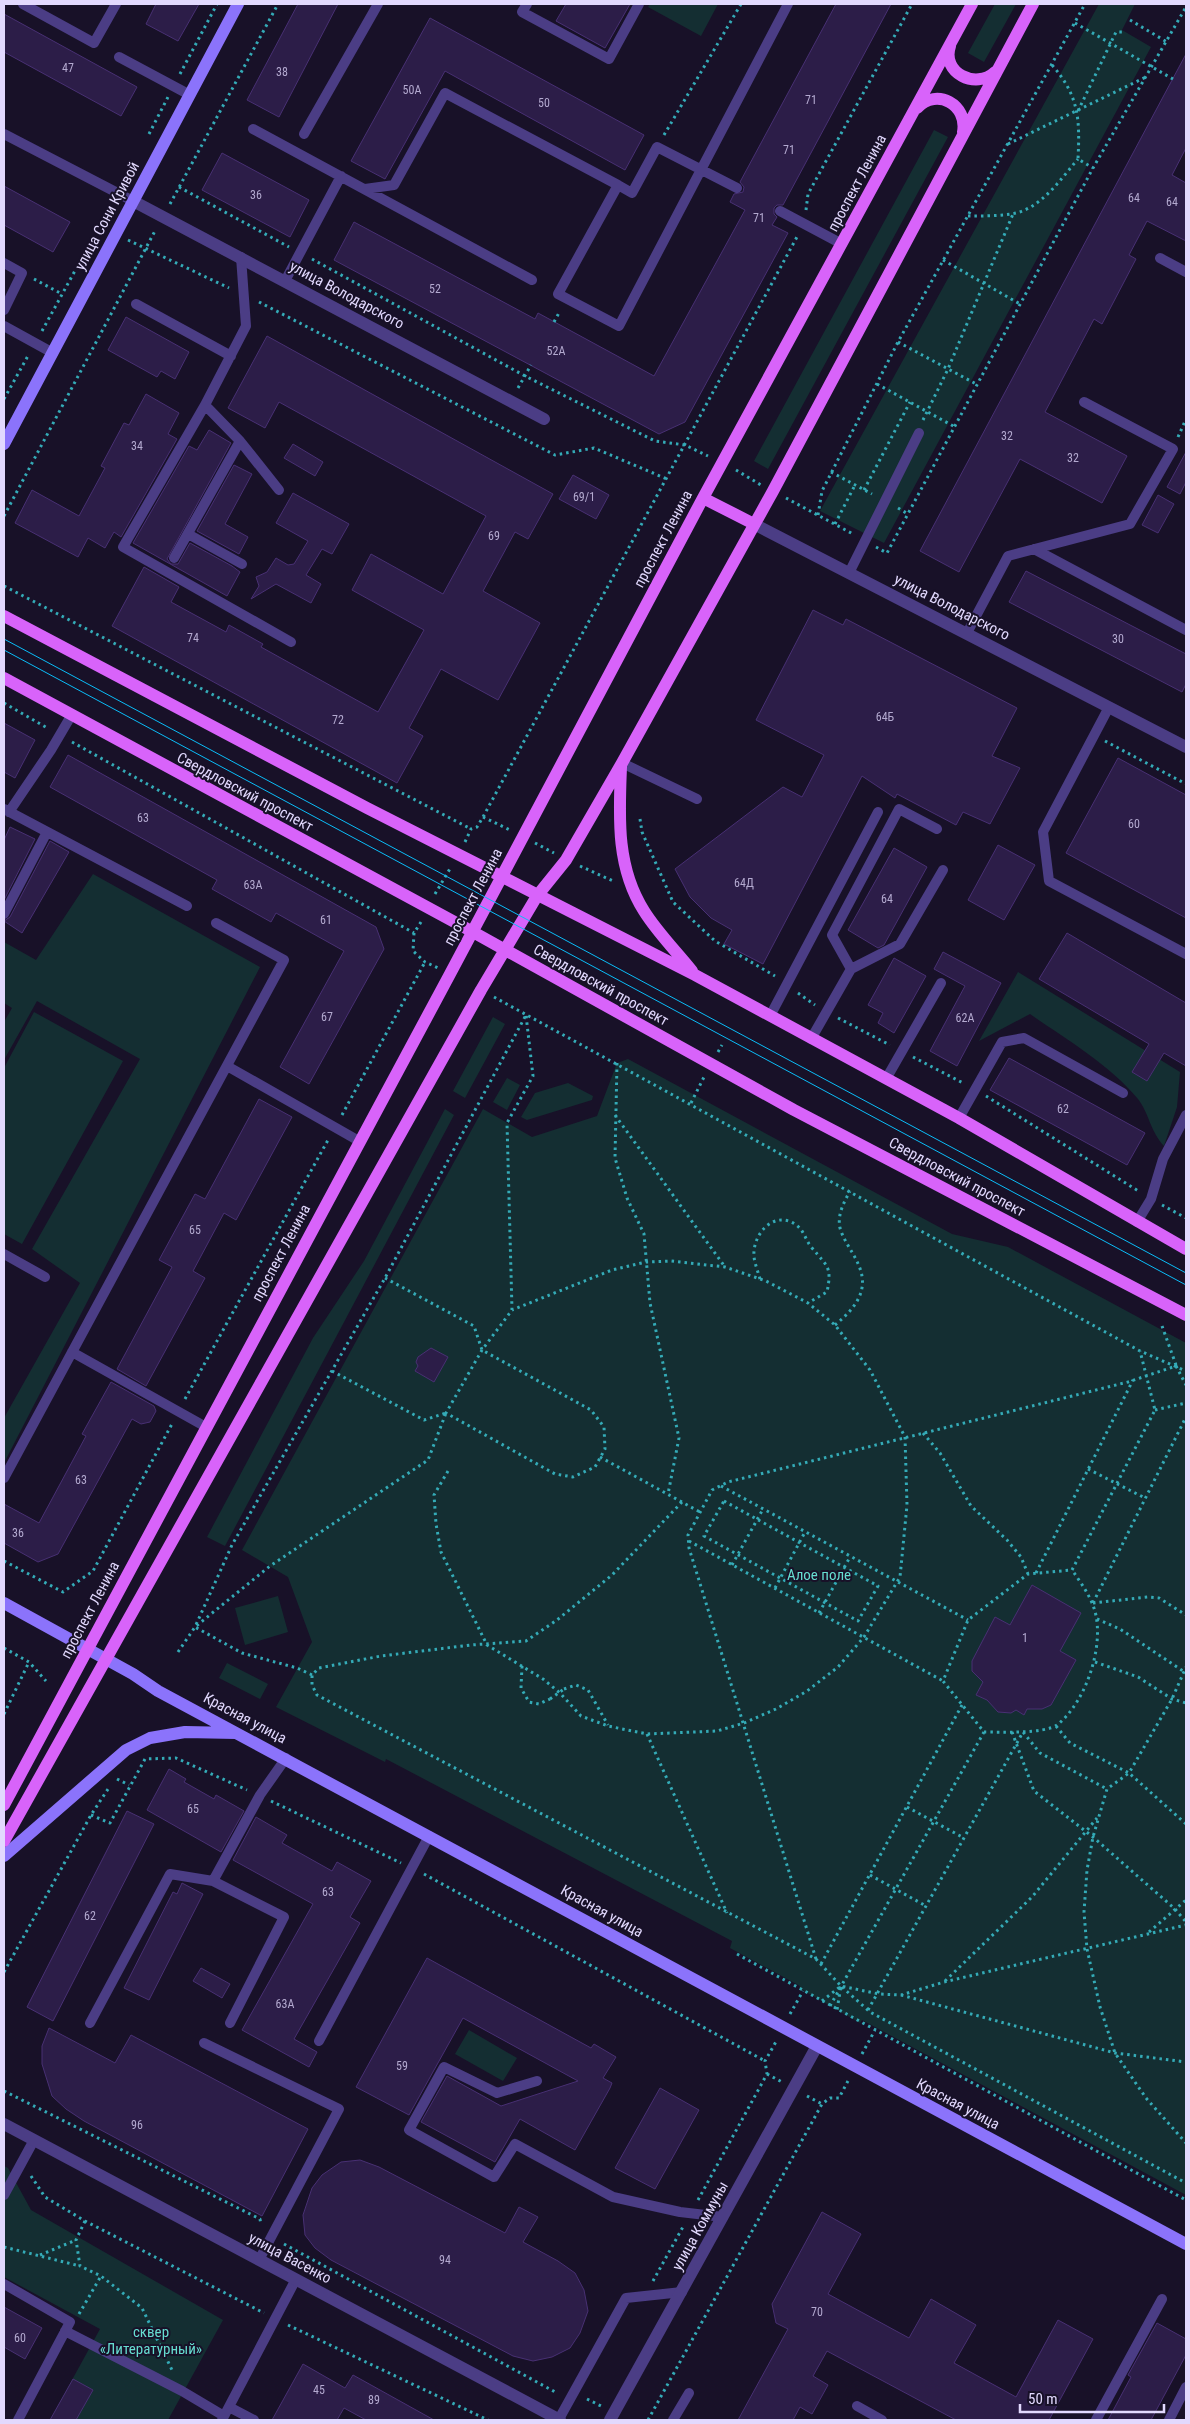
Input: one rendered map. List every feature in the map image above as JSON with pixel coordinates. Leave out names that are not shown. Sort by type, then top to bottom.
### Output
[{"type":"main road","name":"улица Сони Кривой","points":[[4,442],[238,4]]},
{"type":"main road","name":"проспект Ленина","points":[[4,1805],[359,1141],[473,932],[522,836],[722,462],[972,4]]},
{"type":"main road","points":[[952,41],[949,59],[959,75],[977,81],[994,74],[1033,4]]},
{"type":"main road","points":[[4,1841],[105,1658],[505,950],[537,896],[566,860],[622,763],[772,491],[998,67]]},
{"type":"main road","points":[[913,113],[925,101],[942,98],[950,101],[962,114],[964,122],[962,137]]},
{"type":"main road","name":"улица Володарского","points":[[703,498],[754,524]]},
{"type":"main road","points":[[4,616],[501,878],[594,922],[695,975],[959,1118],[1186,1249]]},
{"type":"main road","name":"Свердловский проспект","points":[[4,678],[71,716],[473,932],[794,1110],[1186,1316]]},
{"type":"main road","points":[[622,763],[619,820],[622,854],[632,888],[644,912],[695,975]]},
{"type":"main road","name":"Красная улица","points":[[4,1603],[105,1658],[158,1691],[240,1733],[855,2067],[1186,2244]]},
{"type":"main road","points":[[4,1856],[126,1750],[150,1738],[185,1732],[240,1733]]},
{"type":"street","name":"улица Володарского","points":[[133,201],[544,419]]},
{"type":"street","name":"улица Володарского","points":[[754,524],[1186,747]]},
{"type":"street","name":"улица Коммуны","points":[[612,2416],[817,2046]]},
{"type":"street","name":"улица Васенко","points":[[4,2124],[559,2420]]},
{"type":"lane","points":[[22,4],[94,43],[116,4]]},
{"type":"lane","points":[[304,134],[378,4]]},
{"type":"lane","points":[[527,4],[522,12],[609,59],[639,4]]},
{"type":"lane","points":[[618,185],[558,294],[619,326],[788,4]]},
{"type":"lane","points":[[119,57],[190,95]]},
{"type":"lane","points":[[365,189],[394,185],[445,93],[632,193],[657,147],[737,188]]},
{"type":"lane","points":[[253,129],[532,280]]},
{"type":"lane","points":[[4,134],[133,201]]},
{"type":"lane","points":[[285,281],[341,176]]},
{"type":"lane","points":[[780,211],[842,244]]},
{"type":"lane","points":[[241,258],[246,326],[205,405],[123,547],[291,642]]},
{"type":"lane","points":[[1160,258],[1186,272]]},
{"type":"lane","points":[[4,263],[22,273],[4,310]]},
{"type":"lane","points":[[136,304],[231,356]]},
{"type":"lane","points":[[4,326],[53,353]]},
{"type":"lane","points":[[967,633],[1008,556],[1130,524],[1173,449],[1084,402]]},
{"type":"lane","points":[[205,405],[240,441],[279,490]]},
{"type":"lane","points":[[849,573],[919,433]]},
{"type":"lane","points":[[174,558],[240,441]]},
{"type":"lane","points":[[188,534],[242,564]]},
{"type":"lane","points":[[1034,549],[1186,630]]},
{"type":"lane","points":[[1109,707],[1043,832],[1049,881],[1186,954]]},
{"type":"lane","points":[[71,716],[6,810],[187,906]]},
{"type":"lane","points":[[622,763],[697,799]]},
{"type":"lane","points":[[851,969],[832,935],[899,810],[937,829]]},
{"type":"lane","points":[[770,1016],[878,812]]},
{"type":"lane","points":[[4,914],[47,832]]},
{"type":"lane","points":[[811,1039],[851,969],[900,944],[944,870]]},
{"type":"lane","points":[[4,1478],[284,960],[216,922]]},
{"type":"lane","points":[[886,1079],[940,983]]},
{"type":"lane","points":[[959,1118],[1002,1042],[1024,1038],[1122,1094]]},
{"type":"lane","points":[[227,1066],[359,1141]]},
{"type":"lane","points":[[1137,1222],[1151,1199],[1163,1159],[1186,1115]]},
{"type":"lane","points":[[4,1254],[45,1277]]},
{"type":"lane","points":[[72,1352],[206,1427]]},
{"type":"lane","points":[[213,1881],[260,1795],[286,1758]]},
{"type":"lane","points":[[319,2041],[429,1836]]},
{"type":"lane","points":[[90,2023],[170,1874],[213,1881],[284,1916],[230,2023]]},
{"type":"lane","points":[[204,2043],[339,2108],[259,2260]]},
{"type":"lane","points":[[537,2081],[497,2093],[444,2066],[408,2130],[494,2177],[515,2144],[613,2197],[680,2212],[723,2217]]},
{"type":"lane","points":[[4,2195],[34,2140]]},
{"type":"lane","points":[[225,2414],[296,2279]]},
{"type":"lane","points":[[4,2284],[68,2327],[182,2391],[225,2414],[254,2420]]},
{"type":"lane","points":[[559,2420],[626,2298],[682,2292]]},
{"type":"lane","points":[[1096,2420],[1162,2299]]},
{"type":"lane","points":[[18,2420],[68,2327]]},
{"type":"lane","points":[[1169,2420],[1186,2387]]},
{"type":"lane","points":[[673,2420],[689,2393]]},
{"type":"lane","points":[[857,2406],[882,2420]]},
{"type":"path","points":[[4,516],[278,4]]},
{"type":"path","points":[[657,147],[740,4]]},
{"type":"path","points":[[179,187],[525,376],[655,441],[686,445],[722,462],[818,515],[822,490],[898,342],[1086,4]]},
{"type":"path","points":[[887,552],[1093,168],[1186,7]]},
{"type":"path","points":[[1130,20],[1167,42]]},
{"type":"path","points":[[1075,23],[1173,79]]},
{"type":"path","points":[[1077,112],[1116,32],[1124,32]]},
{"type":"path","points":[[968,216],[1012,214],[1034,205],[1056,186],[1078,159],[1079,133],[1077,112],[1066,81],[1052,65]]},
{"type":"path","points":[[1008,144],[1077,112],[1146,76]]},
{"type":"path","points":[[1078,159],[1093,168]]},
{"type":"path","points":[[919,433],[926,411],[948,369],[1012,214]]},
{"type":"path","points":[[115,235],[244,295],[555,455],[594,448],[667,479]]},
{"type":"path","points":[[944,260],[1020,304]]},
{"type":"path","points":[[22,273],[62,294]]},
{"type":"path","points":[[898,342],[978,385]]},
{"type":"path","points":[[511,402],[531,365]]},
{"type":"path","points":[[877,384],[955,427]]},
{"type":"path","points":[[864,490],[910,402]]},
{"type":"path","points":[[4,586],[471,830],[477,827],[483,817],[686,445]]},
{"type":"path","points":[[831,472],[908,514]]},
{"type":"path","points":[[835,524],[855,485]]},
{"type":"path","points":[[4,703],[414,933],[413,951],[425,962],[450,974]]},
{"type":"path","points":[[1094,736],[1186,784]]},
{"type":"path","points":[[483,817],[566,860],[614,882]]},
{"type":"path","points":[[4,1560],[63,1592],[93,1571],[425,962]]},
{"type":"path","points":[[500,1000],[1140,1351],[1186,1371]]},
{"type":"path","points":[[178,1652],[195,1627],[232,1545],[384,1278],[526,1015]]},
{"type":"path","points":[[512,1310],[507,1123],[533,1076],[526,1015]]},
{"type":"path","points":[[617,1063],[614,1115],[615,1158],[625,1191],[644,1234],[657,1340],[679,1438],[668,1494]]},
{"type":"path","points":[[614,1115],[724,1267]]},
{"type":"path","points":[[835,1325],[851,1311],[862,1295],[860,1267],[847,1245],[840,1226],[842,1208],[850,1191]]},
{"type":"path","points":[[760,1279],[754,1256],[758,1234],[766,1225],[776,1220],[787,1220],[796,1224],[806,1234],[812,1248],[821,1257],[830,1274],[827,1292],[808,1303]]},
{"type":"path","points":[[195,1627],[270,1566],[428,1460],[446,1413],[482,1350],[512,1310],[612,1270],[646,1262],[694,1262],[724,1267],[760,1279],[808,1303],[835,1325],[870,1370],[906,1437],[907,1505],[900,1577],[864,1637],[838,1667],[807,1691],[776,1709],[744,1723],[717,1731],[647,1734],[608,1726],[580,1716],[560,1693],[522,1666],[487,1645],[441,1552],[436,1524],[434,1495],[448,1471]]},
{"type":"path","points":[[332,1370],[424,1420],[446,1413],[555,1474],[573,1477],[595,1467],[605,1449],[604,1428],[591,1410],[482,1350],[474,1326],[384,1278]]},
{"type":"path","points":[[1162,1326],[1176,1366],[1186,1385]]},
{"type":"path","points":[[1072,1570],[1155,1410],[1140,1351]]},
{"type":"path","points":[[816,1959],[688,1541],[688,1535],[712,1490],[728,1482],[1134,1380],[1176,1366]]},
{"type":"path","points":[[1036,1574],[1134,1380]]},
{"type":"path","points":[[1155,1410],[1186,1403]]},
{"type":"path","points":[[1093,1603],[1186,1417]]},
{"type":"path","points":[[923,1433],[940,1453],[971,1506],[1007,1540],[1020,1557],[1028,1574]]},
{"type":"path","points":[[600,1457],[700,1512]]},
{"type":"path","points":[[1088,1469],[1145,1498]]},
{"type":"path","points":[[721,1486],[968,1620]]},
{"type":"path","points":[[724,1501],[757,1519],[878,1586],[858,1621],[704,1536],[724,1501]]},
{"type":"path","points":[[682,1502],[612,1575],[557,1620],[526,1641],[381,1656],[319,1668],[312,1676],[312,1685],[317,1695],[816,1959],[841,1986],[868,2010],[1186,2183]]},
{"type":"path","points":[[732,1565],[762,1509]]},
{"type":"path","points":[[775,1588],[805,1532]]},
{"type":"path","points":[[688,1541],[943,1681],[984,1732]]},
{"type":"path","points":[[819,1613],[850,1557]]},
{"type":"path","points":[[943,1681],[968,1620],[1028,1574],[1072,1570]]},
{"type":"path","points":[[984,1732],[1023,1732],[1056,1726],[1082,1696],[1095,1662],[1096,1619],[1093,1603],[1072,1570]]},
{"type":"path","points":[[1093,1603],[1154,1597],[1159,1598],[1186,1615]]},
{"type":"path","points":[[1096,1619],[1120,1629],[1183,1671]]},
{"type":"path","points":[[195,1627],[242,1653],[297,1668],[312,1676]]},
{"type":"path","points":[[4,1648],[29,1662],[46,1681]]},
{"type":"path","points":[[4,1714],[29,1662]]},
{"type":"path","points":[[1095,1662],[1138,1677],[1172,1699],[1186,1703]]},
{"type":"path","points":[[522,1666],[521,1688],[529,1702],[540,1704],[564,1689],[576,1685],[588,1690],[608,1726]]},
{"type":"path","points":[[1186,1667],[1172,1699],[1129,1773],[1107,1789],[1093,1837],[1087,1870],[1084,1912],[1087,1949],[1100,2007],[1115,2053],[1146,2098],[1186,2143]]},
{"type":"path","points":[[821,1964],[962,1705]]},
{"type":"path","points":[[1056,1726],[1070,1743],[1129,1773],[1186,1824]]},
{"type":"path","points":[[830,2006],[984,1732]]},
{"type":"path","points":[[900,1995],[944,1982],[1087,1949],[1186,1923],[1175,1909],[1093,1837],[1034,1791],[1012,1732]]},
{"type":"path","points":[[868,2010],[1023,1732]]},
{"type":"path","points":[[1023,1732],[1040,1753],[1107,1789]]},
{"type":"path","points":[[647,1734],[727,1913]]},
{"type":"path","points":[[90,1814],[110,1823],[144,1759],[176,1758],[260,1795],[412,1868],[765,2062]]},
{"type":"path","points":[[4,1972],[90,1814],[116,1778],[129,1785]]},
{"type":"path","points":[[907,1807],[964,1838]]},
{"type":"path","points":[[944,1982],[1032,1897],[1099,1815]]},
{"type":"path","points":[[870,1875],[926,1906]]},
{"type":"path","points":[[1147,1934],[1186,1900]]},
{"type":"path","points":[[737,1954],[1186,2200]]},
{"type":"path","points":[[841,1986],[877,1994],[900,1995],[1115,2053],[1186,2062]]},
{"type":"path","points":[[822,2002],[841,1986]]},
{"type":"path","points":[[837,2010],[841,1986]]},
{"type":"path","points":[[648,2420],[822,2104],[830,2098],[839,2098],[875,2030]]},
{"type":"path","points":[[4,2091],[260,2219],[264,2233],[271,2237],[570,2400],[588,2400],[612,2416]]},
{"type":"path","points":[[20,2166],[27,2170],[45,2197],[85,2221],[275,2318],[488,2420]]},
{"type":"path","points":[[80,2266],[76,2240],[85,2221]]},
{"type":"path","points":[[39,2256],[76,2240]]},
{"type":"path","points":[[4,2246],[80,2266],[101,2276],[142,2308],[182,2391]]},
{"type":"path","points":[[68,2327],[82,2312],[101,2276]]},
{"type":"green space","points":[[650,4],[718,4],[701,36],[648,7]]},
{"type":"green space","points":[[995,4],[1016,4],[984,62],[968,53]]},
{"type":"green space","points":[[1099,4],[1135,4],[1122,30],[1151,47],[884,543],[820,511]]},
{"type":"green space","points":[[934,130],[948,137],[768,469],[754,461]]},
{"type":"green space","points":[[93,874],[260,967],[4,1463],[4,1418],[80,1283],[32,1249],[140,1059],[37,1001],[4,1060],[4,1022],[12,1008],[4,1003],[4,942],[36,960]]},
{"type":"green space","points":[[1018,972],[1180,1072],[1177,1107],[1164,1146],[1159,1140],[1142,1104],[1127,1086],[1087,1053],[1030,1014],[979,1041]]},
{"type":"green space","points":[[34,1012],[123,1061],[22,1244],[4,1234],[4,1068]]},
{"type":"green space","points":[[493,1017],[505,1024],[465,1098],[453,1091]]},
{"type":"green space","name":"Алое поле","points":[[628,1059],[952,1234],[1008,1247],[1186,1343],[1186,2195],[862,2020],[860,2023],[799,1988],[800,1986],[730,1948],[732,1941],[386,1759],[385,1762],[276,1707],[312,1642],[288,1577],[242,1550],[483,1109],[532,1137],[597,1116],[617,1063]]},
{"type":"green space","points":[[507,1078],[520,1085],[507,1110],[493,1102]]},
{"type":"green space","points":[[568,1083],[593,1096],[592,1100],[527,1120],[521,1117],[535,1093]]},
{"type":"green space","points":[[445,1109],[454,1115],[225,1546],[207,1537],[313,1338],[364,1261]]},
{"type":"green space","points":[[278,1596],[288,1632],[245,1645],[235,1608]]},
{"type":"green space","points":[[227,1663],[268,1684],[260,1699],[219,1678]]},
{"type":"green space","points":[[469,2030],[517,2058],[503,2081],[455,2054]]},
{"type":"green space","name":"сквер «Литературный»","points":[[4,2166],[8,2168],[31,2210],[223,2320],[168,2420],[50,2420],[100,2329],[4,2277]]},
{"type":"building","points":[[156,4],[199,4],[178,41],[146,24]]},
{"type":"building","points":[[298,4],[338,4],[279,117],[247,100]]},
{"type":"building","points":[[566,4],[630,4],[605,48],[556,21]]},
{"type":"building","points":[[836,4],[891,4],[783,205],[777,205],[774,208],[774,214],[777,217],[772,225],[788,233],[685,422],[659,434],[334,260],[354,222],[535,319],[538,313],[654,376],[745,210],[730,202],[734,194],[743,192],[744,187],[740,182]]},
{"type":"building","points":[[4,14],[137,87],[121,116],[4,52]]},
{"type":"building","points":[[430,18],[644,135],[625,170],[445,71],[385,179],[351,161]]},
{"type":"building","points":[[1186,54],[1186,148],[1172,175],[1186,183],[1186,241],[1147,221],[1129,255],[1136,259],[1102,324],[1094,319],[1045,412],[1127,456],[1102,503],[1020,459],[959,572],[920,551]]},
{"type":"building","points":[[222,153],[309,200],[290,237],[202,190]]},
{"type":"building","points":[[4,186],[70,222],[53,252],[4,225]]},
{"type":"building","points":[[126,317],[189,352],[175,379],[161,371],[157,377],[108,350]]},
{"type":"building","points":[[267,336],[553,494],[528,539],[515,532],[483,591],[540,623],[498,700],[441,669],[409,728],[423,736],[397,783],[112,626],[144,567],[179,587],[171,602],[226,632],[229,625],[263,644],[261,647],[378,712],[424,630],[352,590],[371,554],[443,594],[486,516],[279,402],[265,428],[228,408]]},
{"type":"building","points":[[146,394],[179,413],[168,434],[177,439],[121,537],[114,532],[105,548],[88,538],[78,557],[15,523],[32,490],[79,516],[105,468],[101,466],[124,423],[129,425]]},
{"type":"building","points":[[209,430],[231,443],[167,559],[171,564],[178,564],[190,543],[232,566],[240,572],[227,596],[133,543],[189,446],[197,450]]},
{"type":"building","points":[[293,444],[323,462],[315,476],[284,458]]},
{"type":"building","points":[[1186,452],[1186,482],[1180,494],[1167,487]]},
{"type":"building","points":[[234,465],[252,474],[225,524],[248,537],[239,554],[197,531]]},
{"type":"building","points":[[573,475],[609,495],[596,519],[559,499]]},
{"type":"building","points":[[293,493],[349,524],[332,554],[322,549],[306,575],[321,584],[311,603],[276,584],[251,599],[259,586],[256,577],[267,572],[276,558],[288,565],[294,564],[308,541],[276,523]]},
{"type":"building","points":[[1158,495],[1174,504],[1158,533],[1142,525]]},
{"type":"building","points":[[1026,571],[1186,654],[1186,684],[1182,692],[1009,602]]},
{"type":"building","points":[[813,610],[843,625],[846,619],[1017,708],[992,756],[1020,768],[990,824],[963,812],[956,825],[897,794],[895,798],[862,776],[763,964],[724,944],[732,930],[711,918],[690,897],[675,869],[783,787],[802,797],[824,755],[756,720]]},
{"type":"building","points":[[4,723],[35,740],[15,778],[4,772]]},
{"type":"building","points":[[68,755],[376,927],[384,949],[309,1084],[280,1067],[344,951],[276,913],[271,922],[212,889],[217,880],[50,787]]},
{"type":"building","points":[[1118,758],[1186,795],[1186,918],[1066,853]]},
{"type":"building","points":[[10,827],[35,839],[4,900],[4,840]]},
{"type":"building","points":[[50,841],[69,852],[22,933],[4,921],[10,917]]},
{"type":"building","points":[[998,845],[1035,865],[1004,920],[968,900]]},
{"type":"building","points":[[894,848],[927,867],[884,945],[878,948],[848,930]]},
{"type":"building","points":[[1067,933],[1186,1003],[1186,1066],[1164,1053],[1147,1081],[1132,1072],[1149,1044],[1039,979]]},
{"type":"building","points":[[943,952],[1001,983],[957,1066],[930,1051],[965,986],[934,969]]},
{"type":"building","points":[[894,958],[926,976],[894,1033],[878,1023],[883,1013],[868,1005]]},
{"type":"building","points":[[1009,1058],[1145,1133],[1127,1165],[990,1090]]},
{"type":"building","points":[[259,1099],[292,1117],[236,1220],[224,1213],[193,1271],[205,1278],[146,1386],[117,1369],[172,1267],[159,1260],[195,1194],[205,1199]]},
{"type":"building","points":[[431,1348],[448,1357],[434,1382],[415,1371],[418,1366],[416,1362],[418,1357]]},
{"type":"building","points":[[111,1382],[154,1406],[156,1411],[150,1422],[141,1424],[132,1419],[58,1554],[38,1562],[4,1543],[4,1504],[39,1523],[86,1436],[82,1434]]},
{"type":"building","points":[[1032,1585],[1081,1613],[1060,1651],[1076,1660],[1051,1705],[1042,1709],[1027,1709],[1024,1715],[1016,1710],[1011,1713],[998,1712],[987,1700],[976,1695],[983,1682],[972,1671],[972,1661],[995,1617],[1010,1625]]},
{"type":"building","points":[[169,1769],[186,1779],[184,1782],[214,1799],[216,1795],[244,1811],[221,1852],[147,1810]]},
{"type":"building","points":[[127,1811],[154,1824],[53,2021],[27,2007]]},
{"type":"building","points":[[256,1817],[287,1835],[282,1843],[332,1871],[337,1862],[371,1881],[350,1917],[360,1923],[294,2039],[317,2052],[309,2067],[242,2030],[313,1904],[233,1860]]},
{"type":"building","points":[[182,1883],[203,1894],[149,2000],[124,1988],[173,1892],[177,1894]]},
{"type":"building","points":[[427,1958],[591,2048],[594,2044],[616,2057],[603,2078],[612,2083],[610,2088],[575,2150],[520,2119],[495,2162],[421,2122],[447,2076],[501,2106],[578,2081],[463,2018],[409,2115],[356,2087]]},
{"type":"building","points":[[201,1968],[230,1984],[222,1998],[193,1981]]},
{"type":"building","points":[[49,2028],[115,2063],[131,2035],[308,2129],[262,2216],[84,2121],[66,2109],[52,2096],[42,2064],[42,2046]]},
{"type":"building","points":[[660,2088],[699,2110],[655,2189],[615,2168]]},
{"type":"building","points":[[360,2160],[379,2167],[505,2233],[519,2207],[538,2217],[523,2242],[558,2261],[575,2273],[584,2290],[588,2311],[580,2333],[570,2348],[552,2357],[533,2361],[513,2356],[331,2260],[315,2248],[305,2235],[303,2215],[312,2188],[322,2175],[341,2162]]},
{"type":"building","points":[[822,2212],[861,2234],[828,2294],[909,2338],[931,2299],[976,2325],[954,2363],[1016,2397],[1058,2320],[1093,2339],[1049,2420],[956,2420],[827,2351],[813,2376],[828,2385],[812,2414],[800,2407],[793,2420],[738,2420],[788,2329],[776,2323],[772,2304]]},
{"type":"building","points":[[4,2307],[42,2328],[25,2359],[4,2347]]},
{"type":"building","points":[[1157,2323],[1186,2339],[1186,2355],[1151,2420],[1108,2420],[1131,2377],[1128,2375]]},
{"type":"building","points":[[303,2364],[345,2388],[353,2375],[434,2420],[366,2420],[344,2408],[337,2420],[272,2420]]},
{"type":"building","points":[[73,2379],[93,2390],[76,2420],[50,2420]]},
{"type":"tram line","points":[[4,639],[1186,1273]]},
{"type":"tram line","points":[[4,650],[1186,1285]]}]
